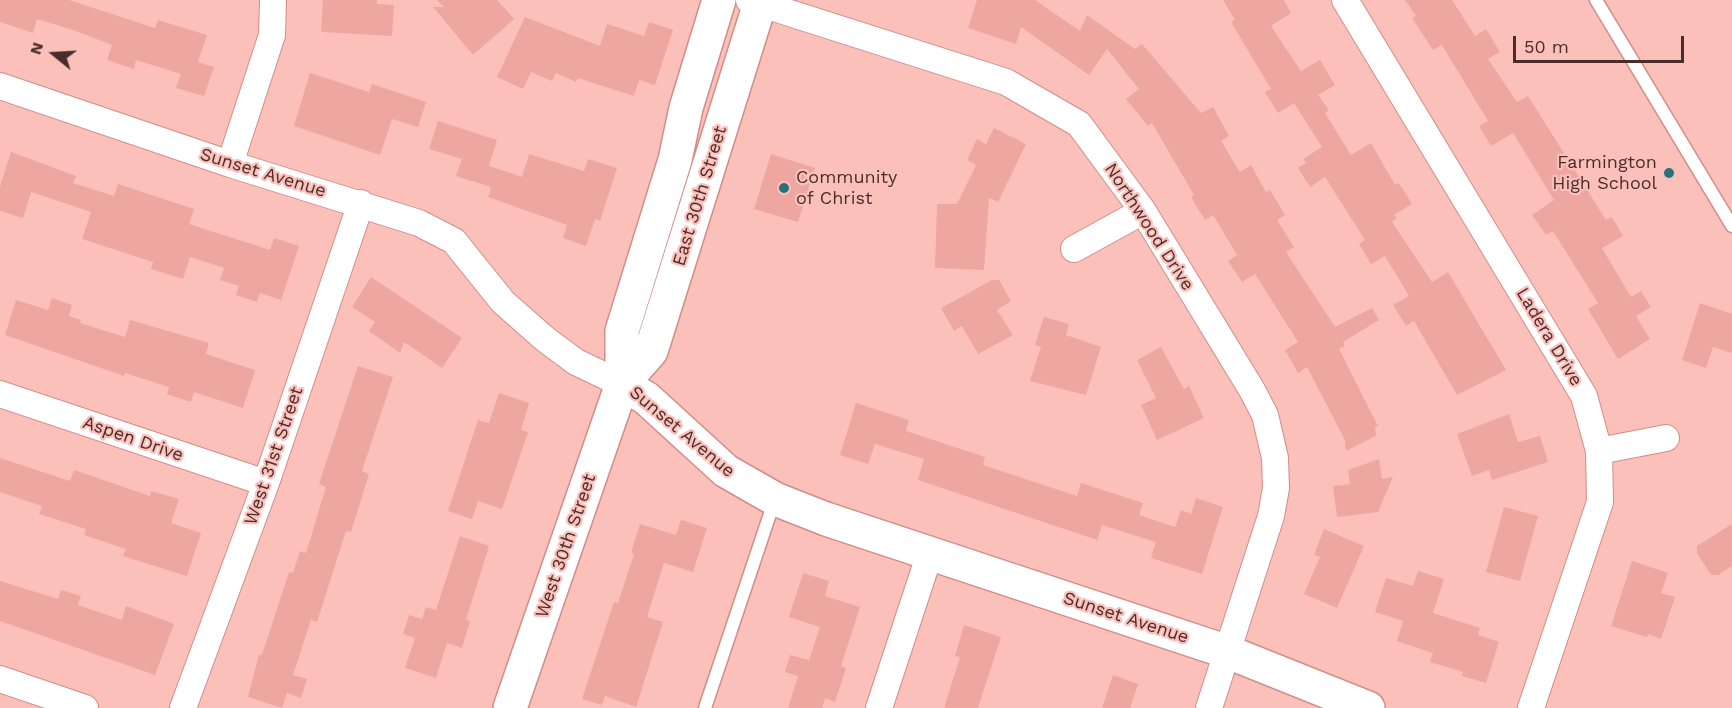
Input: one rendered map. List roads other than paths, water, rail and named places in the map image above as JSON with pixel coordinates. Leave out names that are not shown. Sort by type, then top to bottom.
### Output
[{"type":"main road","points":[[622,384],[622,331],[675,160],[686,108],[719,0]]},
{"type":"main road","name":"East 30th Street","points":[[622,384],[651,351],[757,1]]},
{"type":"main road","name":"Sunset Avenue","points":[[622,384],[646,398],[726,471],[775,499],[930,554],[1275,668],[1368,708]]},
{"type":"main road","name":"West 30th Street","points":[[510,708],[622,384]]},
{"type":"street","points":[[230,164],[272,35],[273,0]]},
{"type":"street","name":"Ladera Drive","points":[[1346,0],[1584,396],[1599,451],[1600,502],[1531,708]]},
{"type":"street","name":"Northwood Drive","points":[[757,1],[1006,82],[1079,124],[1143,211],[1252,390],[1271,436],[1275,458],[1276,488],[1272,516],[1209,708]]},
{"type":"street","name":"Sunset Avenue","points":[[0,86],[230,164],[419,223],[454,241],[503,302],[545,339],[576,362],[622,384]]},
{"type":"street","name":"West 31st Street","points":[[183,708],[266,483],[360,203]]},
{"type":"street","points":[[1074,249],[1143,211]]},
{"type":"street","name":"Aspen Drive","points":[[0,394],[266,483]]},
{"type":"street","points":[[1599,451],[1666,438]]},
{"type":"street","points":[[879,708],[930,554]]},
{"type":"street","points":[[0,679],[85,708]]},
{"type":"lane","points":[[1596,0],[1732,226]]},
{"type":"lane","points":[[705,708],[775,499]]},
{"type":"place","name":"Farmington High School","points":[[1669,173]]},
{"type":"place","name":"Community of Christ","points":[[784,188]]}]
